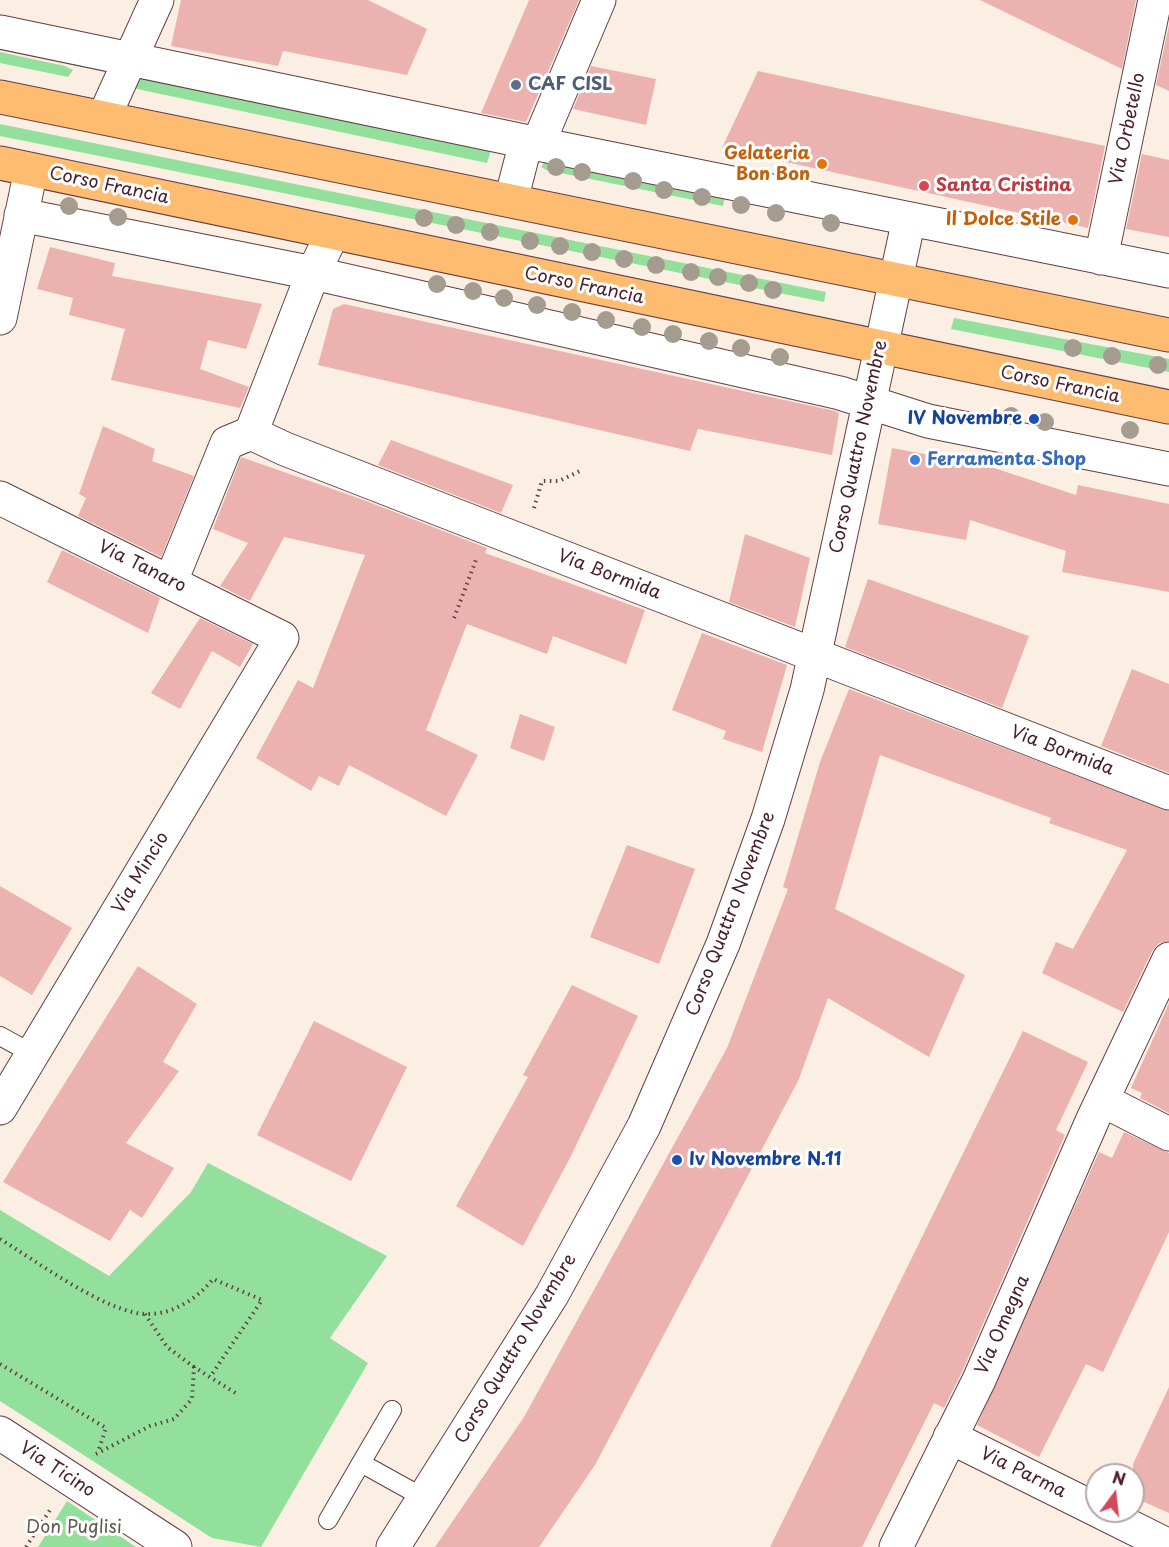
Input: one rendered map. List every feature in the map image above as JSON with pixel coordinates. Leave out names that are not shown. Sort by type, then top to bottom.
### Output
[{"type":"main road","points":[[0,97],[1169,335]]},
{"type":"main road","name":"Corso Francia","points":[[16,166],[1169,407]]},
{"type":"street","points":[[104,117],[157,0]]},
{"type":"street","points":[[512,200],[532,143],[599,0]]},
{"type":"street","name":"Via Orbetello","points":[[1101,258],[1155,0]]},
{"type":"street","points":[[0,32],[532,143],[1169,271]]},
{"type":"street","points":[[0,318],[21,215],[16,166]]},
{"type":"street","points":[[21,215],[313,273],[869,400],[928,421],[1169,469]]},
{"type":"street","name":"Corso Quattro Novembre","points":[[393,1547],[552,1295],[644,1126],[723,944],[765,830],[807,690],[909,219]]},
{"type":"street","points":[[171,581],[226,442],[251,433],[313,273],[333,233]]},
{"type":"street","name":"Via Bormida","points":[[251,433],[1169,793]]},
{"type":"street","name":"Via Tanaro","points":[[0,498],[282,638]]},
{"type":"street","name":"Via Mincio","points":[[0,1108],[282,638]]},
{"type":"street","name":"Via Omegna","points":[[896,1547],[979,1380],[1102,1100],[1169,959]]},
{"type":"street","points":[[1102,1100],[1169,1134]]},
{"type":"street","name":"Via Ticino","points":[[0,1433],[175,1547]]},
{"type":"street","name":"Via Parma","points":[[950,1437],[1085,1504]]},
{"type":"street","name":"Via Parma","points":[[1124,1523],[1169,1546]]},
{"type":"lane","points":[[0,1036],[33,1054]]},
{"type":"lane","points":[[328,1520],[392,1410]]},
{"type":"lane","points":[[362,1463],[424,1498]]},
{"type":"path","points":[[533,512],[542,481],[559,481],[580,471]]},
{"type":"path","points":[[454,618],[478,556]]},
{"type":"path","points":[[0,1239],[92,1295],[145,1314],[173,1310],[202,1293],[213,1279],[262,1300],[210,1377]]},
{"type":"path","points":[[145,1314],[167,1347],[237,1394]]},
{"type":"path","points":[[0,1364],[106,1428],[98,1453]]},
{"type":"path","points":[[90,1456],[150,1426],[174,1419],[192,1399],[194,1367]]},
{"type":"path","points":[[26,1547],[55,1503]]},
{"type":"green space","points":[[0,52],[65,66],[73,70],[68,77],[0,63]]},
{"type":"green space","points":[[137,75],[491,150],[487,163],[137,89],[131,84]]},
{"type":"green space","points":[[0,124],[826,292],[824,302],[0,136]]},
{"type":"green space","points":[[546,160],[725,197],[723,206],[546,170],[541,167]]},
{"type":"green space","points":[[954,318],[1169,359],[1169,372],[951,329]]},
{"type":"green space","points":[[208,1163],[387,1256],[330,1338],[368,1363],[261,1547],[212,1538],[0,1401],[0,1210],[109,1276],[191,1192]]},
{"type":"green space","name":"Don Puglisi","points":[[67,1501],[136,1547],[38,1547]]},
{"type":"building","points":[[181,0],[368,0],[427,29],[407,75],[283,51],[278,66],[171,46]]},
{"type":"building","points":[[529,0],[579,0],[526,122],[481,113]]},
{"type":"building","points":[[980,0],[1136,0],[1122,69]]},
{"type":"building","points":[[1169,25],[1169,91],[1156,85]]},
{"type":"building","points":[[591,66],[656,79],[646,125],[573,109]]},
{"type":"building","points":[[758,71],[1105,146],[1088,228],[722,148]]},
{"type":"building","points":[[1142,154],[1169,160],[1169,237],[1126,229]]},
{"type":"building","points":[[50,247],[115,263],[112,276],[262,304],[246,349],[208,340],[200,369],[249,387],[240,408],[111,380],[125,329],[69,315],[73,298],[37,289]]},
{"type":"building","points":[[344,304],[835,411],[839,413],[832,455],[698,429],[690,451],[318,365],[333,309]]},
{"type":"building","points":[[103,426],[155,449],[152,461],[194,476],[161,557],[78,516],[86,498],[79,494]]},
{"type":"building","points":[[391,440],[513,485],[501,513],[378,465]]},
{"type":"building","points":[[892,448],[988,466],[1076,495],[1078,485],[1169,504],[1169,592],[1062,572],[1066,551],[970,520],[966,540],[878,524]]},
{"type":"building","points":[[241,457],[361,499],[487,548],[485,553],[645,610],[626,664],[553,636],[547,654],[467,624],[426,730],[478,755],[446,816],[349,765],[339,786],[319,776],[311,791],[256,758],[298,680],[313,688],[365,555],[284,537],[250,601],[220,586],[248,543],[213,529]]},
{"type":"building","points":[[745,534],[810,558],[795,627],[729,602]]},
{"type":"building","points":[[62,550],[160,598],[148,633],[47,582]]},
{"type":"building","points":[[868,579],[1029,636],[1002,708],[845,647]]},
{"type":"building","points":[[200,618],[253,644],[240,667],[212,651],[180,709],[151,693]]},
{"type":"building","points":[[702,633],[787,665],[762,752],[723,739],[726,731],[672,710]]},
{"type":"building","points":[[1132,669],[1169,684],[1169,773],[1101,746]]},
{"type":"building","points":[[849,689],[1169,811],[1169,941],[1159,943],[1152,951],[1123,1012],[1042,973],[1056,942],[1073,949],[1127,850],[1049,823],[1051,818],[880,755],[835,909],[965,975],[929,1057],[828,998],[799,1079],[595,1465],[539,1547],[435,1547],[524,1417],[727,1048],[788,889],[783,887],[820,762]]},
{"type":"building","points":[[520,714],[555,727],[544,761],[510,748]]},
{"type":"building","points":[[627,845],[695,869],[659,964],[590,937]]},
{"type":"building","points":[[0,886],[72,928],[32,995],[0,976]]},
{"type":"building","points":[[138,966],[197,1004],[163,1062],[179,1071],[126,1143],[174,1168],[142,1218],[130,1210],[110,1241],[3,1182]]},
{"type":"building","points":[[572,985],[638,1016],[570,1158],[523,1246],[456,1206],[528,1077],[523,1075]]},
{"type":"building","points":[[1169,1003],[1169,1113],[1140,1098],[1142,1093],[1131,1088]]},
{"type":"building","points":[[314,1021],[407,1067],[351,1181],[257,1135]]},
{"type":"building","points":[[1023,1031],[1088,1062],[1056,1130],[1065,1135],[962,1372],[944,1408],[934,1403],[862,1547],[770,1547]]},
{"type":"building","points":[[1124,1132],[1169,1153],[1169,1232],[1103,1372],[1086,1364],[1039,1457],[977,1425],[1099,1152],[1112,1158]]},
{"type":"building","points":[[1169,1387],[1169,1513],[1145,1502],[1145,1463],[1133,1463]]},
{"type":"place","name":"CAF CISL","points":[[516,85]]},
{"type":"place","name":"Gelateria Bon Bon","points":[[822,164]]},
{"type":"place","name":"Santa Cristina","points":[[924,186]]},
{"type":"place","name":"Il Dolce Stile","points":[[1073,220]]},
{"type":"place","name":"IV Novembre","points":[[1034,419]]},
{"type":"place","name":"Ferramenta Shop","points":[[915,460]]},
{"type":"place","name":"Iv Novembre N.11","points":[[677,1160]]}]
